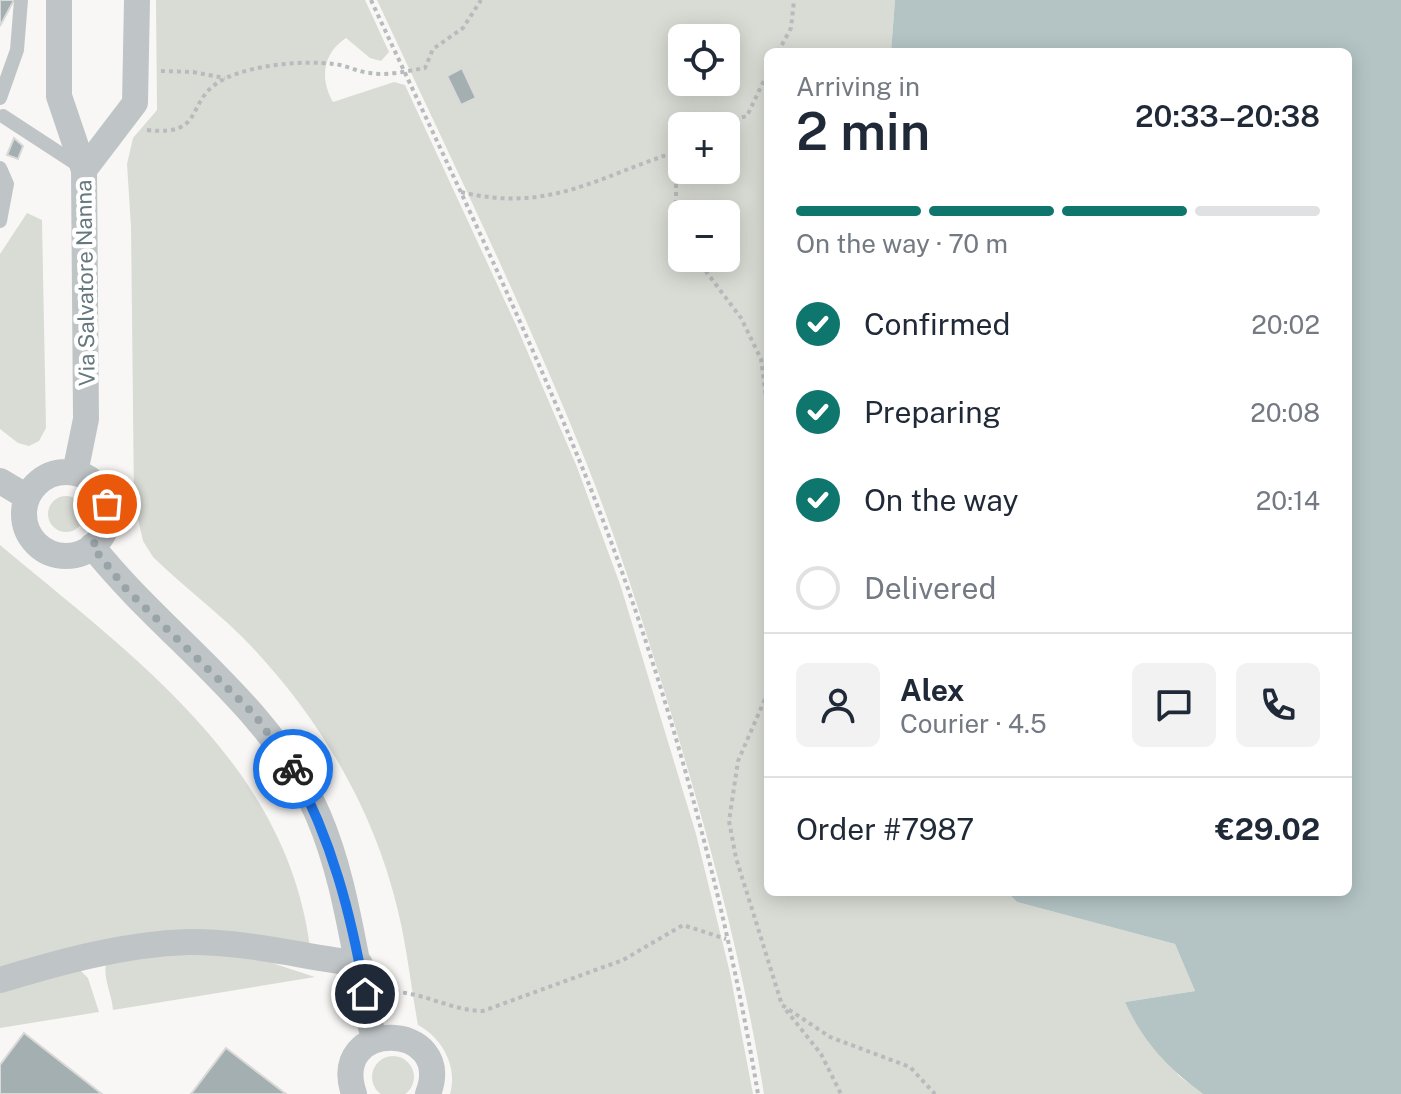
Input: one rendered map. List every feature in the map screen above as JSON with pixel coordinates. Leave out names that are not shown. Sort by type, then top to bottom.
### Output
[{"type":"street","name":"Via Salvatore Nanna","points":[[59,0],[59,96],[84,170],[86,419],[75,473]]},
{"type":"street","points":[[84,170],[135,103],[137,0]]},
{"type":"street","points":[[75,473],[96,484],[107,504],[106,528],[92,546],[64,556],[37,544],[26,527],[27,497],[42,479],[52,474],[75,473]]},
{"type":"street","points":[[0,481],[27,497]]},
{"type":"street","points":[[92,546],[126,589],[255,715],[291,765],[317,813],[338,869],[374,1039]]},
{"type":"street","points":[[0,980],[143,945],[190,942],[238,945],[360,964]]},
{"type":"street","points":[[354,1094],[350,1070],[355,1057],[374,1039],[403,1038],[424,1053],[432,1078],[428,1094]]},
{"type":"lane","points":[[21,0],[17,50],[0,98],[5,110],[1,117],[84,170]]},
{"type":"lane","points":[[0,168],[7,184],[0,221]]},
{"type":"path","points":[[371,0],[461,192],[581,465],[625,585],[677,751],[727,939],[758,1094]]},
{"type":"path","points":[[136,70],[193,72],[225,78],[294,62],[337,64],[371,74],[425,68],[433,49],[463,28],[481,0]]},
{"type":"path","points":[[780,48],[791,28],[794,0]]},
{"type":"path","points":[[116,128],[174,133],[187,124],[202,97],[225,78]]},
{"type":"path","points":[[740,118],[747,116],[764,80]]},
{"type":"path","points":[[461,192],[518,201],[584,188],[668,155]]},
{"type":"path","points":[[706,272],[741,318],[761,359],[764,382]]},
{"type":"path","points":[[764,701],[738,761],[729,821],[736,858],[782,1005],[821,1054],[841,1094]]},
{"type":"path","points":[[365,994],[401,991],[465,1011],[483,1011],[623,960],[683,925],[727,939]]},
{"type":"path","points":[[782,1005],[830,1037],[910,1067],[935,1094]]},
{"type":"shaded area","points":[[156,0],[365,0],[389,52],[381,61],[370,58],[346,38],[328,59],[326,85],[333,102],[394,82],[405,85],[516,325],[577,467],[621,587],[696,834],[730,973],[753,1094],[450,1094],[452,1073],[446,1054],[434,1037],[418,1025],[401,925],[388,874],[360,803],[342,769],[301,705],[277,675],[240,635],[153,557],[143,541],[134,501],[131,227],[127,164],[133,138],[157,110]]},
{"type":"shaded area","points":[[377,0],[895,0],[891,48],[764,48],[764,896],[1011,896],[1017,902],[1175,944],[1195,991],[1125,1002],[1179,1076],[1203,1094],[764,1094],[734,941],[664,690],[618,547],[537,345]]},
{"type":"shaded area","points":[[895,0],[1401,0],[1401,1094],[1203,1094],[1158,1053],[1140,1030],[1125,1002],[1195,991],[1175,944],[1017,902],[1011,896],[1352,896],[1352,48],[891,48]]},
{"type":"shaded area","points":[[27,213],[42,220],[46,428],[39,441],[29,446],[18,443],[0,429],[0,254]]},
{"type":"shaded area","points":[[66,496],[79,501],[84,514],[79,527],[66,532],[53,527],[48,514],[53,501]]},
{"type":"shaded area","points":[[0,545],[150,672],[196,719],[236,768],[270,822],[295,881],[310,947],[268,939],[0,972]]},
{"type":"shaded area","points":[[189,952],[260,959],[315,977],[113,1010],[106,964]]},
{"type":"shaded area","points":[[79,969],[88,978],[99,1012],[0,1028],[0,991]]},
{"type":"shaded area","points":[[385,1057],[401,1057],[413,1069],[413,1085],[404,1095],[382,1095],[373,1085],[373,1069]]},
{"type":"building","points":[[0,0],[14,0],[0,26]]},
{"type":"building","points":[[462,68],[476,98],[461,105],[447,76]]},
{"type":"building","points":[[14,138],[23,146],[18,159],[7,155]]},
{"type":"building","points":[[24,1033],[102,1094],[0,1094],[0,1065]]},
{"type":"building","points":[[226,1048],[286,1094],[191,1094]]},
{"type":"way so far","points":[[107,504],[106,528],[92,546],[126,589],[195,653],[255,715],[293,769]]},
{"type":"route","points":[[293,769],[317,813],[338,869],[365,994]]}]
